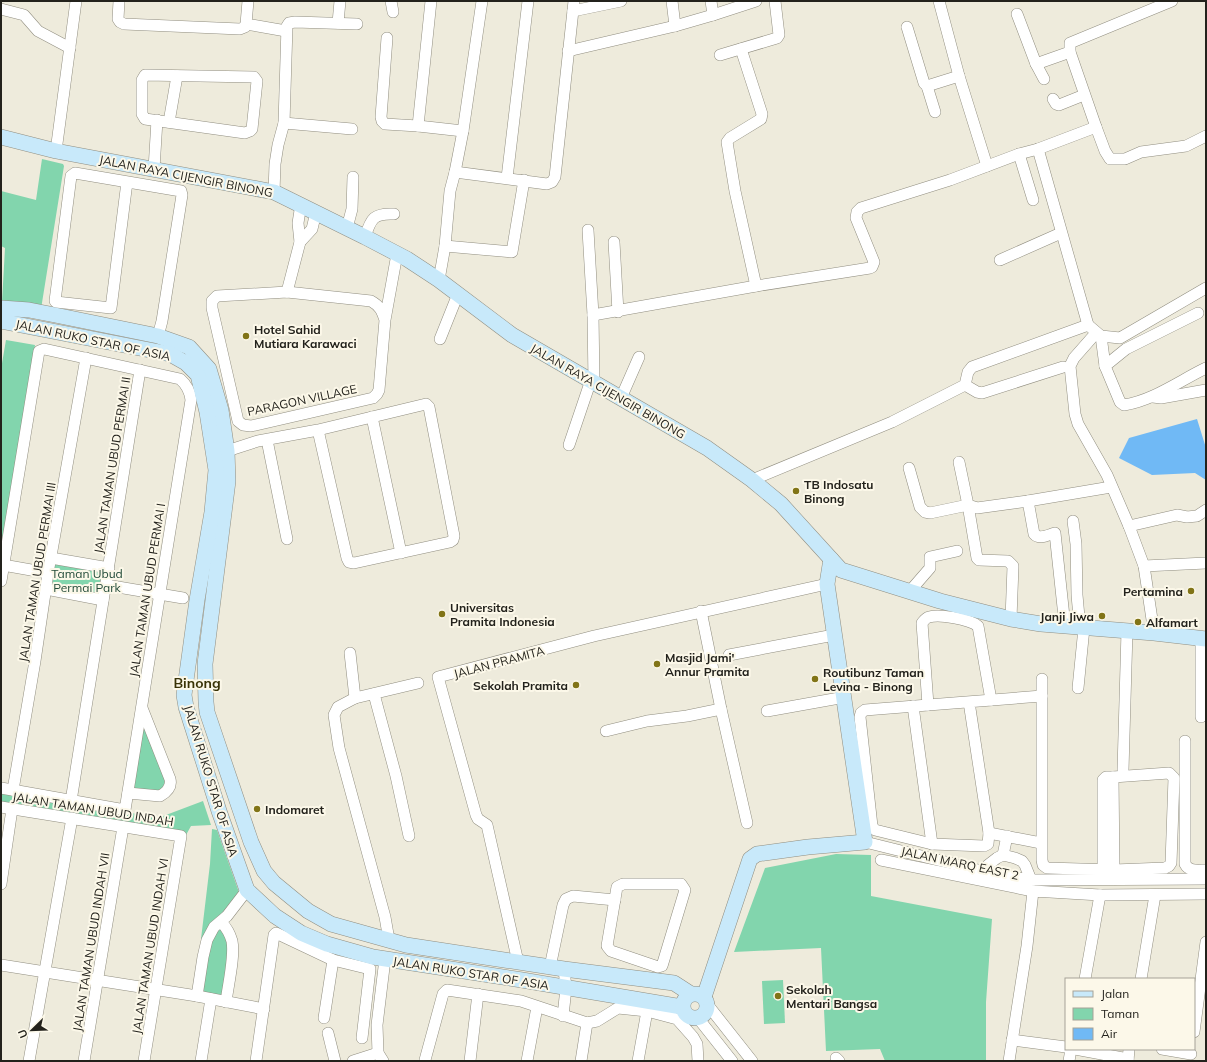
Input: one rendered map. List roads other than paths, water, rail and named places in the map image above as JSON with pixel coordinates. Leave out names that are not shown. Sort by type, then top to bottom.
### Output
[{"type":"street","points":[[56,152],[76,1]]},
{"type":"street","points":[[119,1],[118,19],[124,24],[240,29],[246,24],[248,1]]},
{"type":"street","points":[[338,23],[340,1]]},
{"type":"street","points":[[418,126],[431,1]]},
{"type":"street","points":[[439,280],[445,246],[448,202],[463,131],[482,1]]},
{"type":"street","points":[[507,178],[528,1]]},
{"type":"street","points":[[455,172],[547,184],[552,182],[555,177],[573,6],[621,1]]},
{"type":"street","points":[[672,1],[675,26]]},
{"type":"street","points":[[711,1],[713,15]]},
{"type":"street","points":[[568,51],[675,26],[755,1]]},
{"type":"street","points":[[720,55],[777,38],[779,35],[775,1]]},
{"type":"street","points":[[939,1],[959,76],[987,166]]},
{"type":"street","points":[[1172,1],[1070,43],[1070,52],[1084,95],[1105,151],[1110,159],[1125,159],[1141,152],[1186,146],[1206,136]]},
{"type":"street","points":[[1,9],[24,15],[37,30],[70,48]]},
{"type":"street","points":[[1017,14],[1036,64],[1044,79]]},
{"type":"street","points":[[274,192],[275,164],[278,144],[284,123],[287,26],[289,23],[295,22],[357,24]]},
{"type":"street","points":[[246,24],[286,31]]},
{"type":"street","points":[[907,27],[924,83],[927,86],[935,112]]},
{"type":"street","points":[[387,38],[382,121],[385,124],[463,131]]},
{"type":"street","points":[[741,49],[762,114],[761,118],[730,138],[727,142],[735,191],[756,286]]},
{"type":"street","points":[[1036,64],[1070,52]]},
{"type":"street","points":[[145,75],[251,77],[256,79],[252,129],[250,131],[245,132],[163,121],[145,119],[142,114],[143,76],[145,75]]},
{"type":"street","points":[[154,169],[163,121],[176,76]]},
{"type":"street","points":[[927,86],[959,76]]},
{"type":"street","points":[[1053,98],[1056,104],[1059,104],[1084,95]]},
{"type":"street","points":[[284,123],[352,128]]},
{"type":"street","points":[[593,315],[618,312],[756,286],[870,268],[874,262],[856,218],[857,212],[861,208],[950,180],[1096,127]]},
{"type":"street","name":"JALAN RAYA CIJENGIR BINONG","points":[[1,137],[56,152],[274,192],[301,204],[407,259],[439,280],[512,335],[707,448],[752,480],[781,504],[836,564]]},
{"type":"street","points":[[1038,149],[1088,325],[1099,335],[1120,338],[1206,288]]},
{"type":"street","points":[[1019,154],[1033,200]]},
{"type":"street","points":[[127,182],[111,309],[56,302],[72,174],[75,173],[179,190],[182,192],[162,322],[158,336]]},
{"type":"street","points":[[347,228],[352,209],[353,177]]},
{"type":"street","points":[[445,246],[512,252],[524,180]]},
{"type":"street","points":[[287,292],[300,242],[298,223],[301,204]]},
{"type":"street","points":[[300,242],[312,229],[316,212]]},
{"type":"street","points":[[364,237],[370,222],[375,217],[382,214],[394,214]]},
{"type":"street","points":[[569,445],[592,381],[593,315],[588,230]]},
{"type":"street","points":[[1000,260],[1061,233]]},
{"type":"street","points":[[614,242],[618,312]]},
{"type":"street","name":"PARAGON VILLAGE","points":[[385,320],[382,310],[377,304],[371,301],[287,292],[217,296],[212,301],[212,308],[238,421],[243,425],[250,426],[373,398],[377,394],[379,390],[385,320],[397,254]]},
{"type":"street","points":[[440,339],[458,294]]},
{"type":"street","name":"JALAN RUKO STAR OF ASIA","points":[[1,308],[29,310],[158,336],[189,347],[209,369],[221,410],[227,451],[228,481],[205,664],[207,712],[251,842],[267,876],[308,911],[331,924],[406,945],[557,968],[674,983],[701,998],[752,1061]]},
{"type":"street","points":[[27,326],[29,310]]},
{"type":"street","points":[[1105,366],[1126,349],[1198,313]]},
{"type":"street","name":"JALAN RUKO STAR OF ASIA","points":[[1,321],[170,354],[186,363],[198,375],[207,412],[216,470],[212,512],[190,599],[184,695],[186,707],[219,811],[247,890],[275,916],[301,932],[328,944],[373,957],[682,1007]]},
{"type":"street","points":[[965,385],[968,372],[972,367],[1088,325]]},
{"type":"street","points":[[1099,335],[1105,366],[1120,402],[1124,405],[1152,398],[1161,398],[1206,390]]},
{"type":"street","points":[[1099,335],[1074,358],[1070,366],[1075,414],[1076,419],[1107,475],[1144,566],[1154,633]]},
{"type":"street","points":[[1120,338],[1126,349]]},
{"type":"street","points":[[1,581],[38,353],[44,349],[140,370]]},
{"type":"street","points":[[621,398],[639,357]]},
{"type":"street","name":"JALAN TAMAN UBUD PERMAI III","points":[[13,790],[48,573],[86,358]]},
{"type":"street","points":[[965,385],[977,392],[982,393],[1063,367]]},
{"type":"street","points":[[1152,398],[1159,392],[1206,368]]},
{"type":"street","name":"JALAN TAMAN UBUD PERMAI I","points":[[71,801],[125,810],[142,708],[191,400],[188,387],[180,379],[140,370]]},
{"type":"street","name":"JALAN TAMAN UBUD PERMAI II","points":[[71,801],[140,370]]},
{"type":"street","points":[[752,480],[892,422],[965,385]]},
{"type":"street","points":[[227,451],[267,440],[318,430],[426,404],[429,407],[454,536],[453,540],[450,542],[354,563],[349,562],[318,430]]},
{"type":"street","points":[[372,417],[401,553]]},
{"type":"street","points":[[267,440],[287,538]]},
{"type":"street","points":[[959,462],[968,505],[976,558],[979,560],[1008,562],[1013,566],[1011,619]]},
{"type":"street","points":[[909,468],[920,507],[925,512],[930,513],[968,505],[977,508],[1111,487]]},
{"type":"street","points":[[1028,501],[1034,534],[1040,538],[1055,533],[1065,626]]},
{"type":"street","points":[[1129,526],[1177,515],[1187,517],[1196,516],[1206,510]]},
{"type":"street","points":[[1073,521],[1076,544],[1077,595],[1082,628],[1078,688]]},
{"type":"street","points":[[910,591],[930,568],[930,557],[957,551]]},
{"type":"street","points":[[51,558],[109,568]]},
{"type":"street","points":[[1144,566],[1206,563]]},
{"type":"street","points":[[865,842],[845,697],[827,584],[836,564],[940,601],[1011,619],[1041,624],[1203,638],[1201,718]]},
{"type":"street","points":[[3,565],[48,573]]},
{"type":"street","name":"JALAN PRAMITA","points":[[518,962],[487,825],[478,819],[476,815],[438,677],[594,636],[827,584]]},
{"type":"street","points":[[106,585],[212,602]]},
{"type":"street","points":[[46,589],[103,600]]},
{"type":"street","points":[[1061,595],[1077,595]]},
{"type":"street","points":[[701,611],[721,709],[747,823]]},
{"type":"street","points":[[928,704],[922,624],[925,619],[929,617],[953,617],[974,623],[978,626],[991,700]]},
{"type":"street","points":[[1123,770],[1127,631]]},
{"type":"street","points":[[729,655],[834,634]]},
{"type":"street","points":[[350,653],[355,698]]},
{"type":"street","points":[[1042,679],[1043,865],[1047,868],[1102,870],[1165,868],[1169,866],[1171,863],[1174,778],[1169,773],[1113,776],[1103,780],[1102,870]]},
{"type":"street","points":[[388,940],[385,918],[338,748],[334,715],[335,710],[338,707],[355,698],[418,683]]},
{"type":"street","points":[[374,694],[396,776],[409,836]]},
{"type":"street","points":[[969,702],[989,833],[988,844],[986,846],[932,844],[875,830],[872,826],[860,717],[861,713],[865,710],[928,704],[1042,696]]},
{"type":"street","points":[[767,711],[845,697]]},
{"type":"street","points":[[913,706],[932,844]]},
{"type":"street","points":[[128,793],[160,796],[167,791],[171,785],[142,708]]},
{"type":"street","points":[[606,731],[642,722],[721,709]]},
{"type":"street","points":[[1185,741],[1185,864],[1190,870],[1206,870]]},
{"type":"street","points":[[1113,776],[1114,870]]},
{"type":"street","points":[[1,788],[71,801]]},
{"type":"street","points":[[219,811],[239,805]]},
{"type":"street","points":[[1,884],[6,808]]},
{"type":"street","name":"JALAN TAMAN UBUD INDAH","points":[[6,808],[181,836]]},
{"type":"street","points":[[29,1061],[72,818]]},
{"type":"street","name":"JALAN TAMAN UBUD INDAH VII","points":[[84,1061],[123,827]]},
{"type":"street","points":[[989,833],[1042,843]]},
{"type":"street","name":"JALAN TAMAN UBUD INDAH VI","points":[[144,1061],[157,990],[181,836]]},
{"type":"street","points":[[984,872],[997,858],[1002,855],[1007,836]]},
{"type":"street","points":[[1015,858],[1020,839]]},
{"type":"street","points":[[701,998],[684,999],[682,1007],[686,1015],[698,1018],[705,1013],[701,998],[750,858],[757,854],[808,847],[865,842],[984,872],[1032,886],[1100,895],[1206,894]]},
{"type":"street","points":[[1002,855],[1022,861],[1025,865],[1032,886],[1027,946],[1009,1061]]},
{"type":"street","name":"JALAN MARQ EAST 2","points":[[881,860],[1032,886]]},
{"type":"street","points":[[1032,886],[1206,879]]},
{"type":"street","points":[[623,884],[682,884],[685,890],[662,966],[658,967],[611,951],[608,948],[607,946],[615,900],[617,887],[623,884]]},
{"type":"street","points":[[197,996],[202,957],[207,940],[214,927],[221,922],[247,890]]},
{"type":"street","points":[[1141,978],[1155,894]]},
{"type":"street","points":[[1084,978],[1100,895]]},
{"type":"street","points":[[563,1016],[566,988],[557,968],[563,905],[566,899],[573,896],[615,900]]},
{"type":"street","points":[[301,932],[308,911]]},
{"type":"street","points":[[221,922],[226,928],[232,941],[226,1002]]},
{"type":"street","points":[[256,1061],[274,935],[278,933],[333,960],[370,969],[362,1038]]},
{"type":"street","points":[[1195,1024],[1206,942]]},
{"type":"street","points":[[403,961],[406,945]]},
{"type":"street","points":[[353,1061],[380,1057],[377,1025],[385,959]]},
{"type":"street","points":[[324,1018],[333,960]]},
{"type":"street","points":[[1,965],[197,996],[264,1009]]},
{"type":"street","points":[[425,1060],[444,991],[447,990],[521,1001],[587,1023],[596,1020],[618,1008],[646,1011],[677,1019],[693,1037],[697,1044],[698,1061]]},
{"type":"street","points":[[470,1061],[478,994]]},
{"type":"street","points":[[201,1061],[211,999]]},
{"type":"street","points":[[526,1061],[537,1007]]},
{"type":"street","points":[[638,1061],[646,1011]]},
{"type":"street","points":[[698,1018],[732,1061]]},
{"type":"street","points":[[581,1061],[587,1023]]},
{"type":"street","points":[[328,1033],[335,1061]]},
{"type":"street","points":[[1012,1040],[1065,1048]]},
{"type":"street","points":[[1069,1061],[1071,1050]]},
{"type":"street","points":[[1083,1050],[1128,1056]]},
{"type":"street","points":[[1167,1050],[1191,1055]]},
{"type":"water","points":[[1197,419],[1206,448],[1206,480],[1195,473],[1152,475],[1119,458],[1129,438]]},
{"type":"place","name":"Hotel Sahid Mutiara Karawaci","points":[[246,336]]},
{"type":"place","name":"TB Indosatu Binong","points":[[796,491]]},
{"type":"place","name":"Pertamina","points":[[1191,591]]},
{"type":"place","name":"Universitas Pramita Indonesia","points":[[442,614]]},
{"type":"place","name":"Janji Jiwa","points":[[1102,616]]},
{"type":"place","name":"Alfamart","points":[[1138,622]]},
{"type":"place","name":"Masjid Jami' Annur Pramita","points":[[657,664]]},
{"type":"place","name":"Routibunz Taman Levina - Binong","points":[[815,679]]},
{"type":"place","name":"Sekolah Pramita","points":[[576,685]]},
{"type":"place","name":"Indomaret","points":[[257,809]]},
{"type":"place","name":"Sekolah Mentari Bangsa","points":[[778,996]]},
{"type":"district","name":"Binong","points":[[197,683]]},
{"type":"park label","name":"Taman Ubud Permai Park","points":[[87,580]]}]
